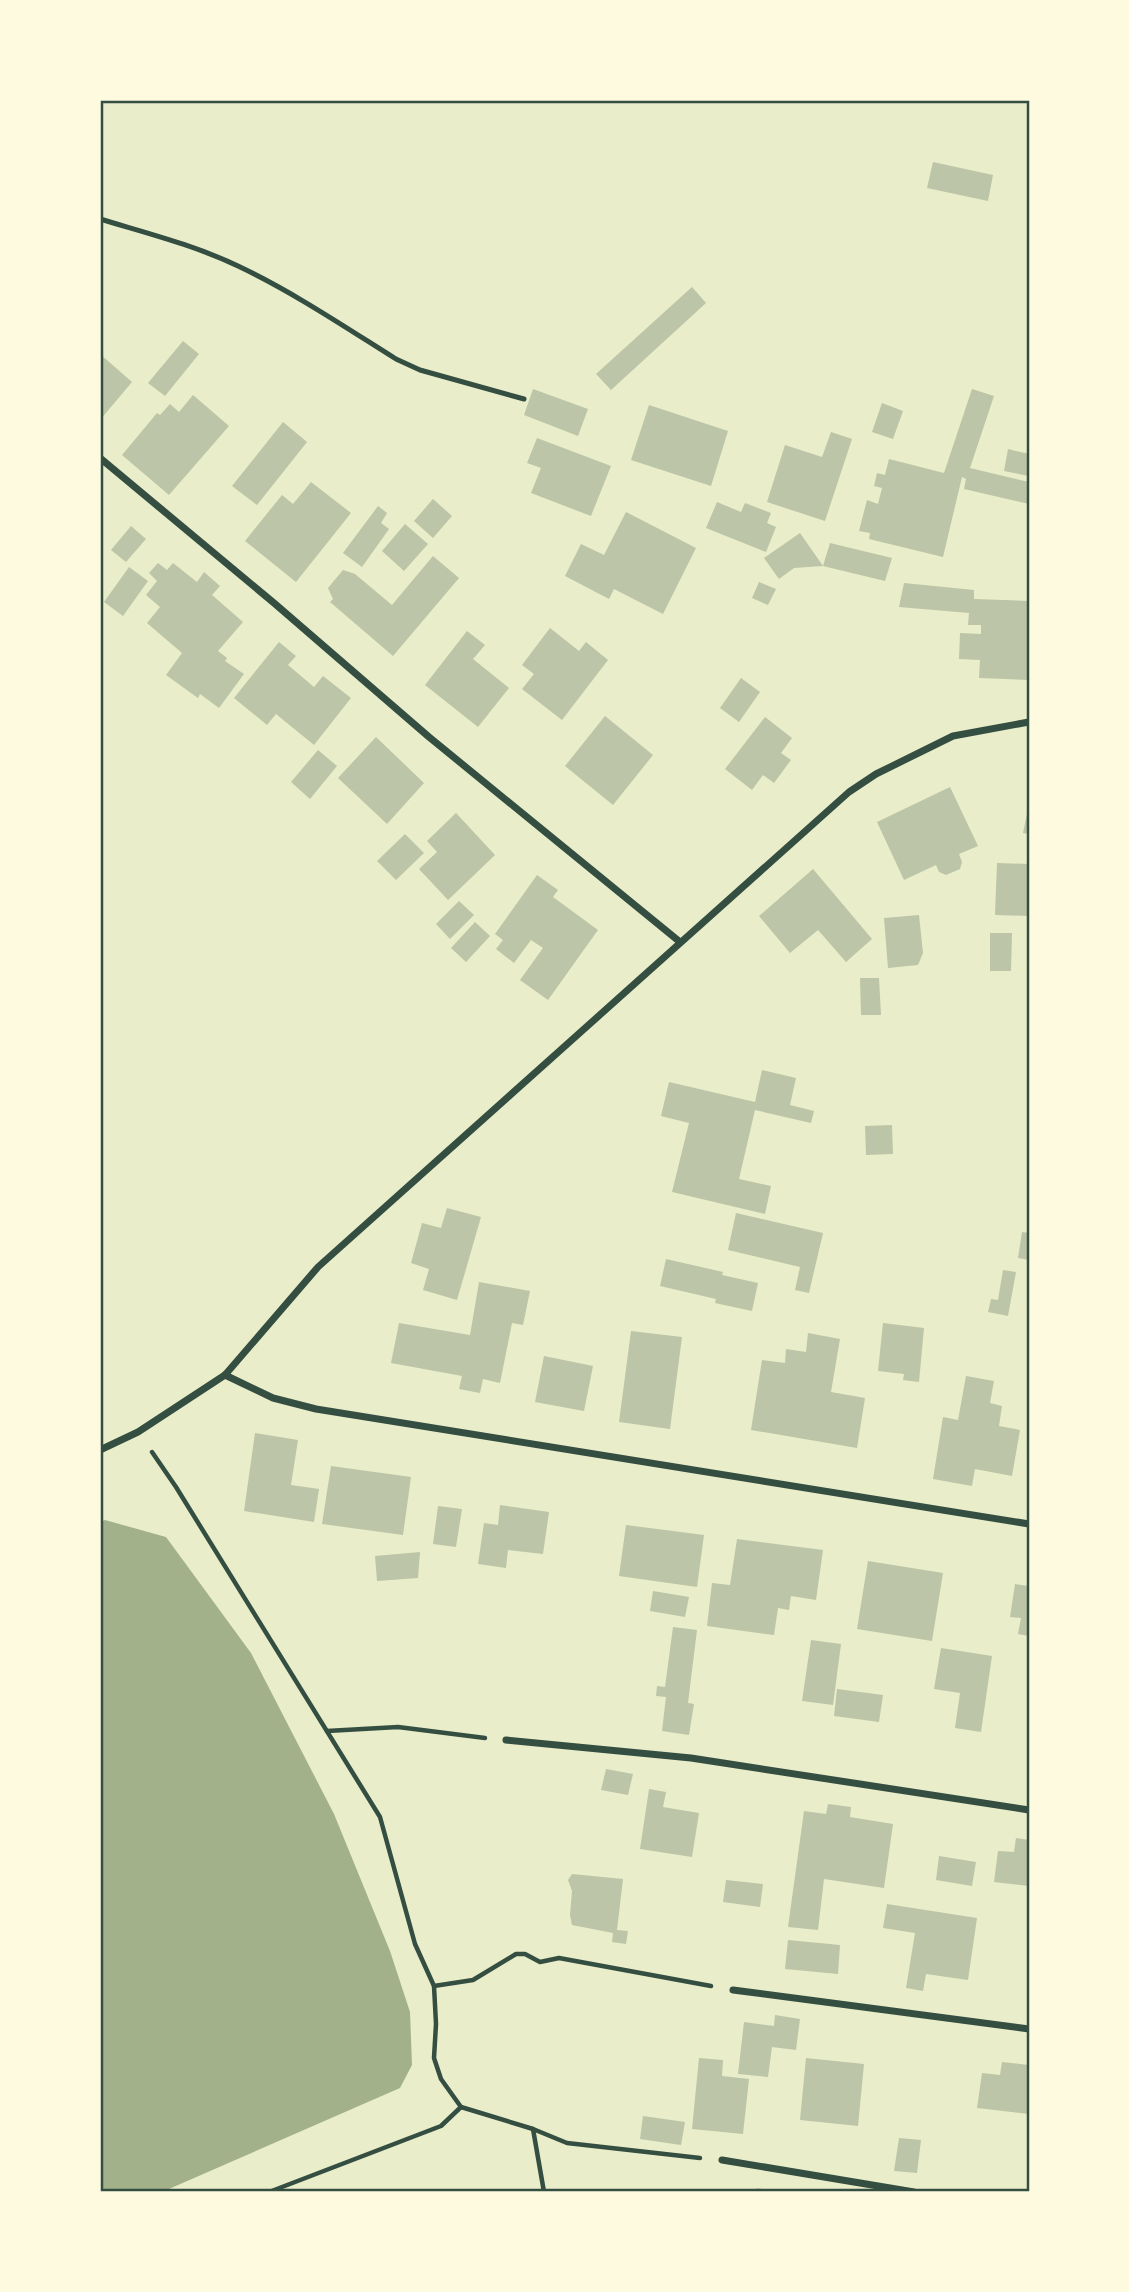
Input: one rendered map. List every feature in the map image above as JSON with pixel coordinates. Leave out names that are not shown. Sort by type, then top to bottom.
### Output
[{"type":"street","points":[[100,458],[264,594],[429,737],[680,942]]},
{"type":"street","points":[[100,1450],[138,1432],[225,1375],[318,1267],[849,792],[876,774],[953,736],[1029,722]]},
{"type":"street","points":[[225,1375],[273,1398],[316,1409],[1029,1524]]},
{"type":"street","points":[[506,1740],[691,1758],[1029,1810]]},
{"type":"street","points":[[733,1990],[1029,2029]]},
{"type":"street","points":[[722,2160],[914,2192]]},
{"type":"lane","points":[[100,219],[181,243],[236,265],[295,296],[397,359],[420,370],[524,399]]},
{"type":"path","points":[[138,1432],[176,1487],[380,1817],[415,1944],[435,1986],[433,2058],[441,2079],[461,2108],[533,2129],[567,2143],[722,2160]]},
{"type":"path","points":[[327,1731],[398,1727],[506,1740]]},
{"type":"path","points":[[435,1986],[473,1980],[516,1954],[525,1954],[540,1962],[559,1958],[590,1966],[733,1990]]},
{"type":"path","points":[[270,2192],[441,2126],[461,2108]]},
{"type":"path","points":[[533,2129],[544,2192]]},
{"type":"shaded area","points":[[105,1520],[166,1537],[251,1653],[334,1814],[390,1951],[410,2012],[412,2065],[400,2088],[162,2192],[100,2192],[100,1522]]},
{"type":"building","points":[[933,162],[993,175],[988,201],[927,188]]},
{"type":"building","points":[[692,287],[706,303],[611,390],[596,374]]},
{"type":"building","points":[[183,341],[199,354],[165,396],[148,383]]},
{"type":"building","points":[[100,354],[132,382],[100,420]]},
{"type":"building","points":[[533,389],[588,409],[578,436],[524,415]]},
{"type":"building","points":[[972,389],[994,396],[970,468],[1029,482],[1029,504],[964,489],[966,479],[962,477],[943,557],[869,539],[870,533],[859,531],[867,500],[878,504],[882,488],[874,486],[877,473],[885,475],[889,459],[944,473]]},
{"type":"building","points":[[193,395],[229,426],[169,495],[122,455],[157,413],[160,415],[170,404],[179,412]]},
{"type":"building","points":[[882,403],[903,411],[893,439],[872,432]]},
{"type":"building","points":[[649,405],[728,431],[711,486],[631,460]]},
{"type":"building","points":[[283,422],[307,442],[257,505],[232,486]]},
{"type":"building","points":[[831,432],[852,439],[825,521],[767,502],[785,445],[822,457]]},
{"type":"building","points":[[537,438],[611,466],[591,516],[531,493],[541,468],[527,463]]},
{"type":"building","points":[[1008,449],[1029,454],[1029,476],[1004,471]]},
{"type":"building","points":[[311,482],[351,513],[296,582],[245,541],[282,495],[293,504]]},
{"type":"building","points":[[433,499],[452,516],[433,538],[414,521]]},
{"type":"building","points":[[717,502],[741,512],[745,503],[771,513],[767,523],[776,527],[766,552],[706,528]]},
{"type":"building","points":[[378,506],[387,513],[381,523],[389,529],[362,567],[343,553]]},
{"type":"building","points":[[626,512],[696,548],[663,614],[614,589],[609,599],[565,576],[581,544],[604,555]]},
{"type":"building","points":[[405,524],[428,544],[404,571],[382,551]]},
{"type":"building","points":[[131,526],[146,539],[126,562],[111,550]]},
{"type":"building","points":[[800,533],[823,566],[794,568],[779,579],[764,558]]},
{"type":"building","points":[[830,543],[892,558],[885,581],[823,566]]},
{"type":"building","points":[[433,556],[459,578],[393,656],[330,602],[333,599],[328,588],[343,570],[355,574],[392,605]]},
{"type":"building","points":[[158,563],[167,570],[173,563],[197,582],[204,572],[220,586],[212,595],[243,622],[218,651],[227,658],[225,661],[244,674],[219,708],[200,694],[198,698],[166,675],[182,653],[147,623],[160,607],[146,595],[157,581],[149,573]]},
{"type":"building","points":[[129,567],[148,581],[123,616],[104,602]]},
{"type":"building","points":[[759,582],[776,589],[768,605],[752,598]]},
{"type":"building","points":[[904,583],[974,590],[974,599],[1029,601],[1029,680],[979,678],[980,660],[959,659],[960,633],[981,634],[981,625],[968,625],[969,613],[899,607]]},
{"type":"building","points":[[550,628],[579,651],[586,642],[608,660],[562,720],[522,689],[534,674],[522,665]]},
{"type":"building","points":[[467,631],[485,645],[473,659],[509,688],[478,727],[425,685]]},
{"type":"building","points":[[279,642],[296,656],[288,665],[314,687],[323,676],[351,698],[314,745],[276,714],[267,725],[234,698]]},
{"type":"building","points":[[741,678],[760,692],[739,722],[720,708]]},
{"type":"building","points":[[605,716],[653,755],[613,805],[565,766]]},
{"type":"building","points":[[765,717],[792,738],[781,753],[791,760],[774,783],[763,775],[752,790],[725,769]]},
{"type":"building","points":[[376,737],[424,783],[387,824],[338,778]]},
{"type":"building","points":[[318,750],[337,766],[310,799],[291,782]]},
{"type":"building","points":[[950,787],[978,846],[959,854],[962,862],[960,869],[946,875],[939,872],[936,865],[904,880],[877,822]]},
{"type":"building","points":[[1029,809],[1029,834],[1023,833]]},
{"type":"building","points":[[456,813],[495,855],[448,900],[419,869],[437,852],[427,841]]},
{"type":"building","points":[[405,834],[424,853],[396,880],[377,861]]},
{"type":"building","points":[[997,863],[1029,864],[1029,916],[995,915]]},
{"type":"building","points":[[813,869],[872,939],[846,962],[818,930],[790,953],[759,916]]},
{"type":"building","points":[[537,875],[558,890],[553,897],[598,930],[548,1000],[520,980],[543,948],[531,940],[514,963],[496,949],[503,940],[495,934]]},
{"type":"building","points":[[459,901],[474,915],[450,939],[436,924]]},
{"type":"building","points":[[919,915],[923,953],[918,965],[888,968],[884,918]]},
{"type":"building","points":[[475,922],[490,936],[466,962],[451,948]]},
{"type":"building","points":[[990,933],[1012,933],[1011,971],[990,971]]},
{"type":"building","points":[[860,978],[879,978],[881,1015],[861,1015]]},
{"type":"building","points":[[762,1070],[796,1078],[790,1105],[814,1111],[811,1123],[755,1110],[739,1179],[771,1186],[765,1214],[672,1192],[689,1123],[661,1116],[669,1082],[755,1102]]},
{"type":"building","points":[[892,1125],[893,1154],[866,1155],[865,1126]]},
{"type":"building","points":[[447,1208],[481,1217],[457,1300],[423,1290],[429,1269],[411,1263],[422,1223],[441,1228]]},
{"type":"building","points":[[736,1213],[823,1233],[809,1293],[795,1290],[800,1267],[728,1250]]},
{"type":"building","points":[[1022,1232],[1029,1233],[1029,1260],[1018,1258]]},
{"type":"building","points":[[666,1259],[758,1283],[752,1311],[715,1303],[716,1299],[660,1286]]},
{"type":"building","points":[[1003,1270],[1016,1272],[1008,1316],[988,1312],[991,1299],[998,1300]]},
{"type":"building","points":[[479,1282],[530,1291],[523,1325],[512,1323],[500,1383],[483,1379],[480,1393],[459,1389],[462,1376],[391,1363],[399,1323],[470,1335]]},
{"type":"building","points":[[883,1323],[924,1328],[919,1382],[903,1380],[904,1374],[878,1371]]},
{"type":"building","points":[[631,1331],[682,1337],[670,1429],[619,1422]]},
{"type":"building","points":[[808,1333],[840,1339],[831,1392],[865,1398],[857,1448],[751,1430],[762,1360],[785,1363],[786,1349],[806,1352]]},
{"type":"building","points":[[544,1356],[593,1366],[584,1411],[535,1402]]},
{"type":"building","points":[[966,1376],[994,1381],[990,1403],[1002,1406],[999,1426],[1020,1430],[1012,1476],[975,1469],[972,1486],[933,1479],[943,1417],[958,1420]]},
{"type":"building","points":[[255,1433],[298,1440],[291,1485],[319,1489],[314,1522],[244,1511]]},
{"type":"building","points":[[331,1466],[411,1477],[403,1535],[322,1524]]},
{"type":"building","points":[[500,1505],[549,1512],[543,1554],[508,1550],[506,1568],[478,1564],[484,1523],[498,1525]]},
{"type":"building","points":[[438,1506],[462,1509],[456,1547],[433,1544]]},
{"type":"building","points":[[626,1525],[704,1535],[697,1587],[619,1576]]},
{"type":"building","points":[[737,1539],[823,1550],[816,1600],[791,1596],[789,1610],[778,1608],[774,1635],[707,1626],[712,1583],[730,1585]]},
{"type":"building","points":[[420,1552],[418,1578],[377,1581],[375,1556]]},
{"type":"building","points":[[868,1561],[943,1573],[932,1641],[857,1629]]},
{"type":"building","points":[[1015,1584],[1029,1586],[1029,1636],[1018,1634],[1021,1618],[1010,1617]]},
{"type":"building","points":[[653,1591],[689,1597],[685,1617],[650,1611]]},
{"type":"building","points":[[673,1627],[697,1630],[688,1703],[694,1704],[689,1735],[662,1731],[666,1697],[656,1696],[657,1686],[665,1687]]},
{"type":"building","points":[[811,1640],[841,1644],[833,1705],[802,1701]]},
{"type":"building","points":[[941,1648],[992,1656],[981,1732],[955,1728],[960,1693],[934,1689]]},
{"type":"building","points":[[837,1689],[883,1695],[879,1722],[834,1716]]},
{"type":"building","points":[[606,1769],[633,1774],[628,1795],[601,1790]]},
{"type":"building","points":[[649,1789],[666,1792],[663,1807],[699,1813],[692,1857],[640,1849]]},
{"type":"building","points":[[828,1804],[851,1807],[850,1817],[893,1824],[884,1888],[824,1879],[818,1930],[788,1927],[804,1811],[826,1814]]},
{"type":"building","points":[[1016,1838],[1029,1840],[1029,1886],[994,1882],[998,1851],[1014,1852]]},
{"type":"building","points":[[939,1856],[976,1862],[972,1886],[936,1880]]},
{"type":"building","points":[[572,1874],[623,1879],[617,1930],[628,1931],[626,1944],[612,1942],[613,1933],[572,1925],[572,1891],[568,1880]]},
{"type":"building","points":[[726,1880],[763,1884],[760,1907],[723,1902]]},
{"type":"building","points":[[887,1904],[977,1918],[968,1980],[926,1974],[923,1991],[906,1988],[915,1933],[883,1928]]},
{"type":"building","points":[[788,1940],[840,1945],[838,1974],[785,1969]]},
{"type":"building","points":[[775,2015],[800,2019],[796,2050],[772,2047],[768,2077],[738,2074],[744,2022],[774,2026]]},
{"type":"building","points":[[699,2058],[723,2060],[722,2076],[749,2079],[743,2134],[692,2129]]},
{"type":"building","points":[[806,2058],[864,2064],[858,2126],[800,2120]]},
{"type":"building","points":[[1002,2062],[1029,2065],[1029,2114],[977,2108],[982,2073],[1000,2075]]},
{"type":"building","points":[[643,2116],[685,2122],[681,2145],[640,2139]]},
{"type":"building","points":[[899,2138],[921,2140],[917,2173],[894,2171]]},
{"type":"building","points":[[757,2188],[775,2191],[775,2192],[756,2192]]}]
